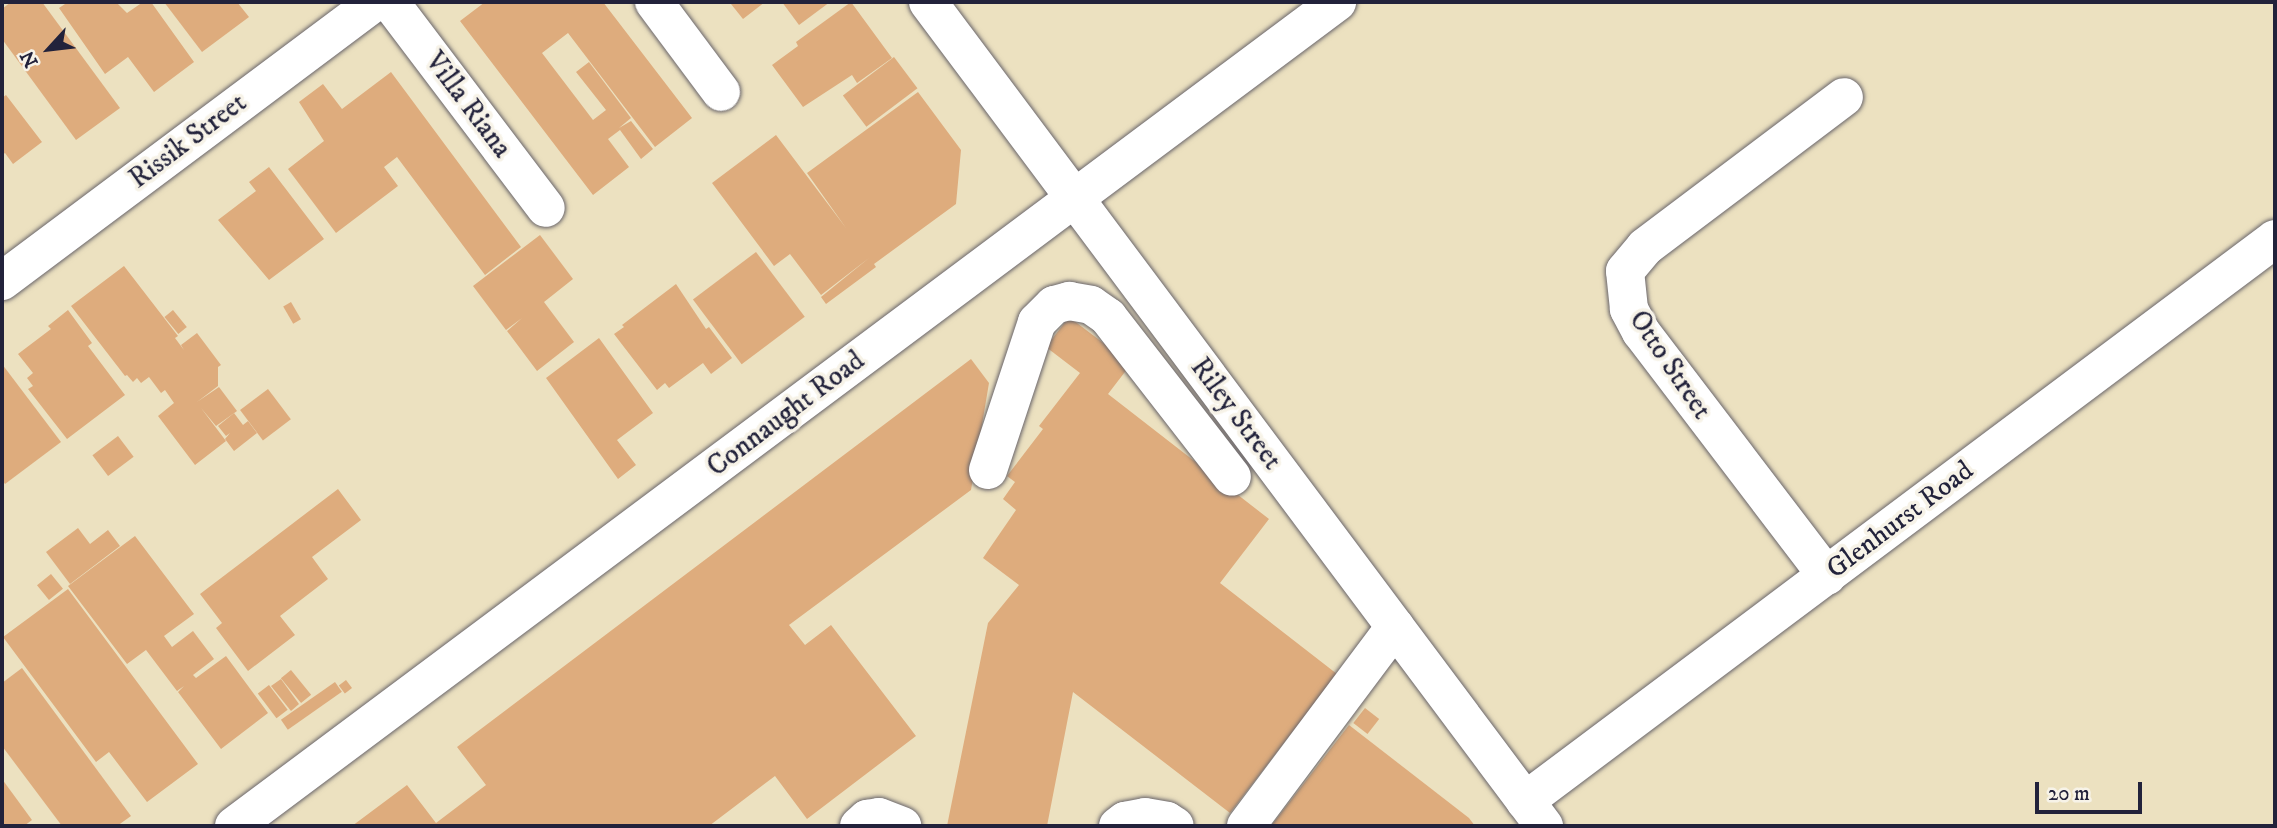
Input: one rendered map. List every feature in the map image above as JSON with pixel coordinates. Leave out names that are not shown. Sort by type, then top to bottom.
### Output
[{"type":"street","name":"Rissik Street","points":[[2,281],[375,2]]},
{"type":"street","name":"Villa Riana","points":[[390,2],[546,208]]},
{"type":"street","points":[[654,2],[721,92]]},
{"type":"street","name":"Riley Street","points":[[928,2],[1534,814]]},
{"type":"street","name":"Connaught Road","points":[[234,826],[1337,2]]},
{"type":"street","name":"Otto Street","points":[[1826,576],[1641,332],[1629,309],[1625,271],[1645,247],[1844,96]]},
{"type":"street","name":"Glenhurst Road","points":[[1534,814],[1826,576],[2275,239]]},
{"type":"street","points":[[988,470],[1037,322],[1054,305],[1069,301],[1091,305],[1108,317],[1232,477]]},
{"type":"street","points":[[1191,424],[1224,399]]},
{"type":"street","points":[[1246,826],[1395,628]]},
{"type":"street","points":[[859,826],[867,819],[879,817],[902,826]]},
{"type":"street","points":[[1118,826],[1125,821],[1145,817],[1175,826]]},
{"type":"building","points":[[11,2],[42,2],[120,108],[76,140],[2,39],[2,9]]},
{"type":"building","points":[[68,2],[116,2],[127,13],[143,2],[151,2],[194,62],[154,92],[128,57],[105,74],[59,8]]},
{"type":"building","points":[[164,2],[237,2],[249,17],[202,52]]},
{"type":"building","points":[[485,2],[603,2],[692,118],[655,147],[568,33],[542,53],[593,120],[606,110],[576,72],[589,62],[631,118],[619,128],[631,121],[653,149],[641,159],[620,130],[608,139],[629,167],[593,195],[460,21]]},
{"type":"building","points":[[765,2],[743,19],[731,4]]},
{"type":"building","points":[[782,2],[830,2],[799,25]]},
{"type":"building","points":[[851,2],[892,58],[857,83],[852,75],[803,107],[772,65],[798,46],[796,42]]},
{"type":"building","points":[[894,57],[917,88],[866,127],[843,96]]},
{"type":"building","points":[[391,72],[521,247],[485,275],[397,157],[384,167],[398,186],[336,233],[288,169],[324,141],[299,102],[323,84],[342,109]]},
{"type":"building","points":[[918,92],[961,150],[956,204],[874,264],[876,267],[826,304],[821,297],[869,258],[821,295],[790,254],[774,266],[712,183],[776,135],[846,228],[807,173]]},
{"type":"building","points":[[6,95],[42,142],[13,164],[5,153],[2,155],[2,98]]},
{"type":"building","points":[[269,167],[324,239],[269,280],[218,220],[256,191],[249,182]]},
{"type":"building","points":[[540,235],[573,279],[544,302],[574,342],[537,371],[507,331],[522,318],[506,330],[473,286]]},
{"type":"building","points":[[756,252],[805,317],[742,364],[693,300]]},
{"type":"building","points":[[124,266],[178,336],[175,338],[184,350],[181,345],[197,333],[221,365],[218,367],[218,386],[197,402],[219,387],[237,411],[216,426],[201,408],[226,441],[195,465],[158,416],[174,403],[165,390],[161,393],[149,377],[141,383],[137,378],[133,382],[125,376],[71,306]]},
{"type":"building","points":[[676,284],[706,329],[709,327],[732,358],[711,374],[703,363],[669,388],[665,383],[657,390],[614,334]]},
{"type":"building","points":[[291,302],[301,319],[293,324],[283,306]]},
{"type":"building","points":[[68,310],[92,343],[88,346],[125,395],[67,439],[28,389],[33,386],[27,378],[33,373],[18,354],[51,329],[48,326]]},
{"type":"building","points":[[173,310],[187,327],[178,334],[164,317]]},
{"type":"building","points":[[1069,317],[1131,364],[1108,394],[1269,519],[1220,583],[1337,674],[1230,813],[1073,692],[1047,826],[947,826],[988,623],[1019,585],[983,558],[1016,510],[1003,499],[1015,482],[1007,476],[1043,429],[1039,426],[1080,373],[1046,347]]},
{"type":"building","points":[[599,338],[653,413],[617,440],[636,465],[618,479],[546,378]]},
{"type":"building","points":[[971,359],[989,383],[971,490],[789,625],[805,645],[831,625],[916,736],[807,819],[775,776],[709,826],[352,826],[407,785],[436,823],[486,785],[457,747]]},
{"type":"building","points":[[2,364],[61,442],[5,484],[2,480]]},
{"type":"building","points":[[268,389],[291,419],[263,440],[240,410]]},
{"type":"building","points":[[234,413],[243,425],[248,421],[257,433],[234,451],[225,439],[230,433],[226,436],[218,426]]},
{"type":"building","points":[[118,436],[134,457],[108,476],[92,455]]},
{"type":"building","points":[[338,489],[361,520],[312,557],[328,579],[280,616],[295,635],[248,671],[216,628],[222,623],[200,594]]},
{"type":"building","points":[[78,528],[90,544],[108,530],[120,546],[70,584],[46,552]]},
{"type":"building","points":[[135,536],[194,614],[164,636],[172,647],[193,631],[214,659],[193,675],[196,678],[226,656],[268,713],[221,749],[178,692],[184,686],[177,691],[146,650],[127,664],[68,586]]},
{"type":"building","points":[[51,574],[63,589],[49,600],[37,585]]},
{"type":"building","points":[[68,589],[198,764],[147,802],[109,752],[96,762],[3,637]]},
{"type":"building","points":[[22,668],[131,816],[117,826],[62,826],[2,746],[2,683]]},
{"type":"building","points":[[291,670],[311,695],[301,703],[281,678]]},
{"type":"building","points":[[281,679],[299,704],[291,711],[271,686]]},
{"type":"building","points":[[346,680],[352,688],[345,693],[339,685]]},
{"type":"building","points":[[335,682],[342,692],[288,730],[281,720]]},
{"type":"building","points":[[269,685],[288,710],[276,718],[258,693]]},
{"type":"building","points":[[1365,708],[1379,719],[1367,734],[1353,723]]},
{"type":"building","points":[[1349,725],[1469,818],[1475,826],[1271,826]]},
{"type":"building","points":[[2,779],[32,820],[24,826],[2,826]]}]
